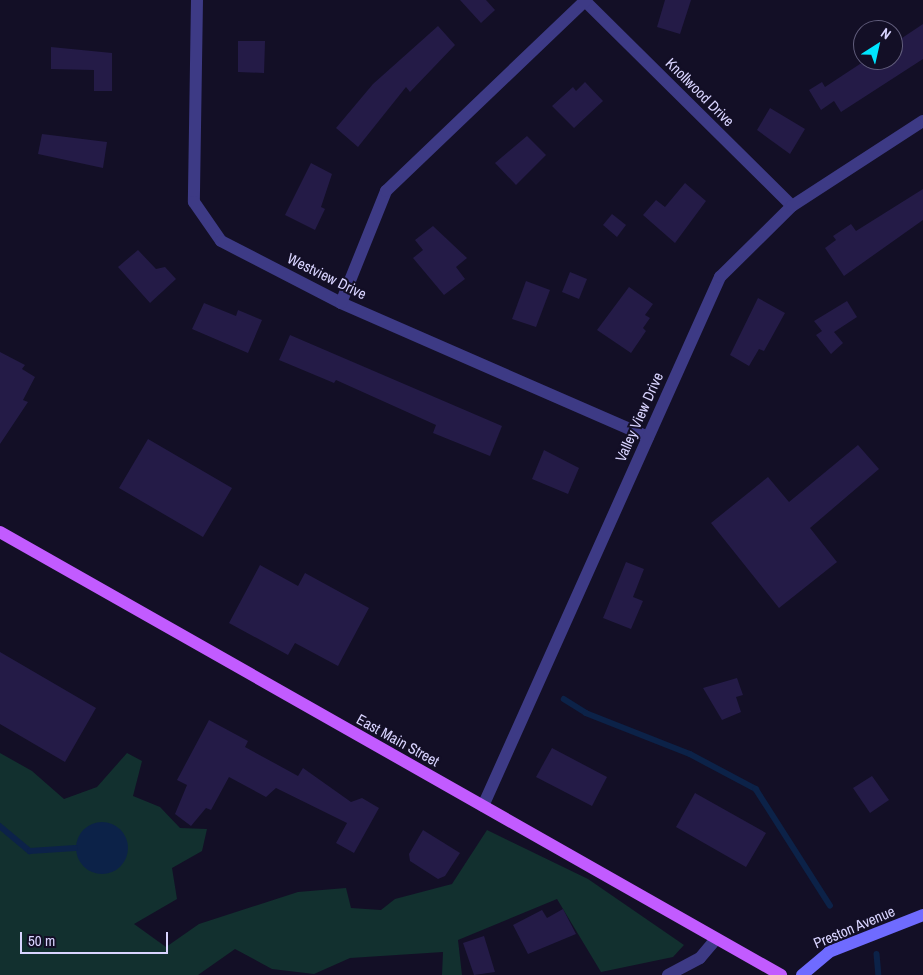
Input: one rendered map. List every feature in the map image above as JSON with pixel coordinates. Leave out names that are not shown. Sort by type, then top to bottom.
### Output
[{"type":"main road","name":"East Main Street","points":[[0,532],[780,975]]},
{"type":"main road","name":"Preston Avenue","points":[[802,975],[829,952],[923,915]]},
{"type":"street","name":"Westview Drive","points":[[197,0],[194,202],[221,241],[341,303],[648,437]]},
{"type":"street","points":[[341,303],[386,191],[586,0]]},
{"type":"street","name":"Knollwood Drive","points":[[586,0],[792,206]]},
{"type":"street","name":"Valley View Drive","points":[[483,806],[720,277],[792,206],[923,121]]},
{"type":"street","points":[[668,975],[700,958],[716,938]]},
{"type":"green space","points":[[0,753],[32,771],[64,799],[97,787],[127,753],[142,761],[133,796],[160,807],[180,828],[207,829],[202,851],[172,868],[177,899],[134,924],[166,947],[199,924],[298,892],[346,888],[351,908],[381,910],[395,899],[452,884],[487,830],[588,879],[684,945],[673,957],[601,972],[557,899],[458,940],[462,975],[442,975],[443,952],[350,958],[314,974],[272,969],[235,949],[198,975],[0,975]]},
{"type":"water","points":[[102,822],[112,824],[120,830],[126,838],[128,848],[126,858],[120,866],[112,872],[102,874],[92,872],[84,866],[78,858],[76,848],[78,838],[84,830],[92,824]]},
{"type":"building","points":[[460,0],[486,0],[495,10],[481,23]]},
{"type":"building","points":[[665,0],[691,0],[680,34],[657,27]]},
{"type":"building","points":[[923,24],[923,59],[841,112],[834,101],[821,110],[809,90],[822,82],[825,87],[853,69],[903,70],[903,37]]},
{"type":"building","points":[[438,26],[455,45],[410,92],[406,87],[358,147],[336,128],[373,84]]},
{"type":"building","points":[[238,41],[265,41],[264,73],[238,72]]},
{"type":"building","points":[[51,47],[112,53],[112,91],[94,91],[94,70],[51,69]]},
{"type":"building","points":[[585,82],[603,101],[574,128],[552,106],[573,87],[576,91]]},
{"type":"building","points":[[770,108],[805,129],[790,154],[757,130]]},
{"type":"building","points":[[42,134],[107,142],[103,168],[38,154]]},
{"type":"building","points":[[527,136],[546,155],[516,185],[495,163]]},
{"type":"building","points":[[311,163],[332,174],[321,207],[325,209],[315,230],[285,215]]},
{"type":"building","points":[[685,183],[706,201],[675,243],[643,215],[656,200],[665,207]]},
{"type":"building","points":[[923,189],[923,220],[844,276],[825,248],[836,240],[833,236],[851,224],[856,231]]},
{"type":"building","points":[[612,214],[626,225],[617,237],[603,225]]},
{"type":"building","points":[[433,226],[467,258],[456,267],[465,279],[444,295],[413,258],[423,250],[415,240]]},
{"type":"building","points":[[138,250],[156,269],[165,267],[176,279],[150,303],[118,267]]},
{"type":"building","points":[[570,272],[587,279],[579,299],[562,292]]},
{"type":"building","points":[[526,281],[550,290],[536,327],[512,319]]},
{"type":"building","points":[[629,287],[653,304],[645,315],[650,318],[643,328],[646,331],[631,353],[597,330]]},
{"type":"building","points":[[758,298],[785,313],[764,351],[759,349],[749,366],[730,355]]},
{"type":"building","points":[[847,301],[857,317],[834,332],[843,343],[831,354],[816,335],[822,331],[814,321]]},
{"type":"building","points":[[204,303],[236,316],[238,310],[262,320],[248,353],[192,329]]},
{"type":"building","points":[[290,335],[502,426],[490,456],[433,433],[436,425],[336,380],[334,383],[279,360]]},
{"type":"building","points":[[0,352],[25,365],[22,369],[35,377],[23,400],[28,402],[0,444]]},
{"type":"building","points":[[148,439],[232,488],[203,537],[119,488]]},
{"type":"building","points":[[858,445],[879,469],[810,528],[837,562],[779,608],[711,523],[768,477],[789,502]]},
{"type":"building","points":[[544,450],[579,468],[568,494],[532,479]]},
{"type":"building","points":[[626,562],[644,569],[633,597],[643,601],[631,629],[603,618]]},
{"type":"building","points":[[260,565],[298,586],[305,573],[369,608],[338,666],[295,643],[288,655],[229,623]]},
{"type":"building","points":[[0,652],[96,708],[65,762],[0,724]]},
{"type":"building","points":[[737,678],[743,695],[736,697],[741,712],[722,720],[703,688]]},
{"type":"building","points":[[209,720],[248,741],[245,747],[298,776],[303,768],[351,802],[362,798],[379,808],[354,853],[336,843],[347,823],[276,788],[266,797],[229,777],[211,810],[206,808],[191,826],[175,814],[187,785],[177,780]]},
{"type":"building","points":[[552,748],[607,777],[592,806],[536,777]]},
{"type":"building","points":[[872,776],[889,800],[870,813],[853,788]]},
{"type":"building","points":[[695,793],[766,833],[746,867],[676,827]]},
{"type":"building","points":[[423,830],[460,853],[445,876],[438,879],[410,861],[409,854]]},
{"type":"building","points":[[563,909],[576,934],[528,954],[513,925],[542,910],[547,918]]},
{"type":"building","points":[[484,936],[495,972],[474,975],[463,943]]},
{"type":"waterway","points":[[564,699],[586,713],[690,754],[756,789],[830,905]]},
{"type":"waterway","points":[[0,826],[30,851],[75,848]]},
{"type":"waterway","points":[[877,954],[879,975]]}]
